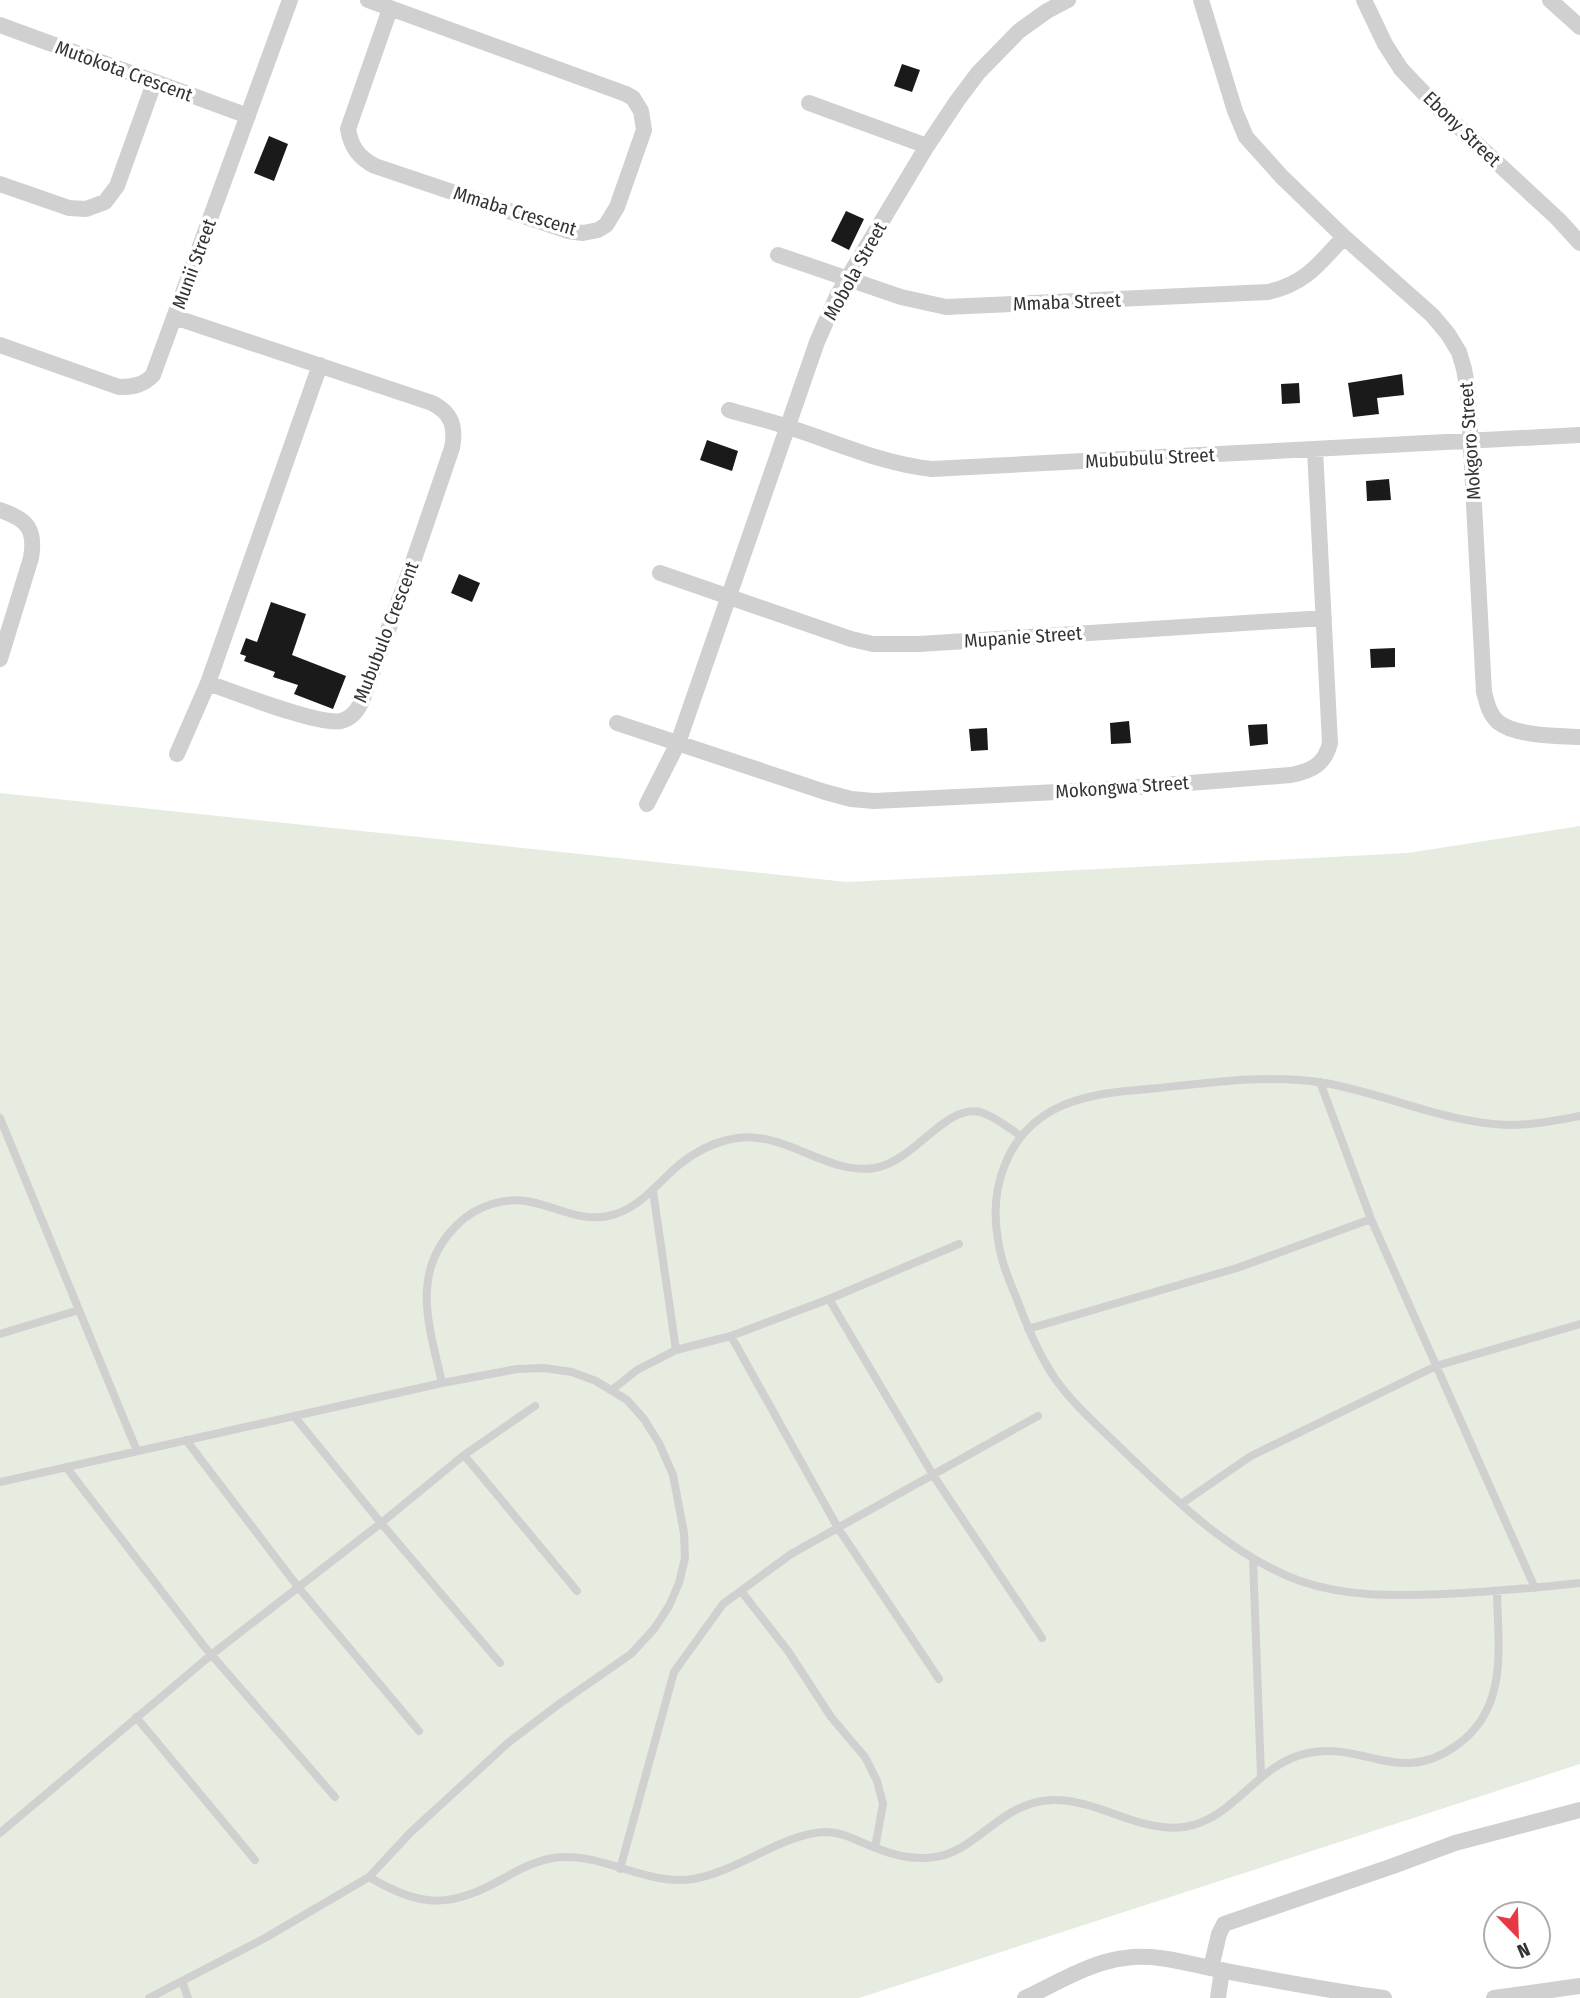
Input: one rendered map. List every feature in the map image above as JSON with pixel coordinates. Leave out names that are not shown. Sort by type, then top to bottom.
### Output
[{"type":"street","name":"Munii Street","points":[[0,345],[119,387],[134,386],[153,375],[290,0]]},
{"type":"street","name":"Mmaba Crescent","points":[[368,0],[633,98],[641,111],[644,130],[617,207],[606,225],[591,232],[568,232],[375,166],[361,158],[352,145],[348,129],[390,9]]},
{"type":"street","name":"Mobola Street","points":[[648,804],[678,743],[817,342],[838,294],[957,101],[998,51],[1019,31],[1068,0]]},
{"type":"street","name":"Mokgoro Street","points":[[1201,0],[1235,111],[1246,137],[1282,177],[1344,237],[1432,315],[1459,352],[1464,369],[1471,442],[1487,707],[1500,724],[1511,729],[1580,737]]},
{"type":"street","name":"Ebony Street","points":[[1364,0],[1385,44],[1401,69],[1438,108],[1558,219],[1580,243]]},
{"type":"street","points":[[1550,0],[1580,27]]},
{"type":"street","name":"Mutokota Crescent","points":[[0,25],[248,117]]},
{"type":"street","points":[[0,184],[57,205],[78,209],[96,207],[105,202],[117,186],[154,83]]},
{"type":"street","points":[[809,103],[927,146]]},
{"type":"street","name":"Mmaba Street","points":[[778,255],[901,297],[946,307],[1257,293],[1286,288],[1303,279],[1344,237]]},
{"type":"street","name":"Mububulo Crescent","points":[[174,317],[432,403],[452,420],[454,429],[452,448],[413,562],[355,713],[340,721],[320,720],[208,683]]},
{"type":"street","points":[[177,754],[208,683],[320,365]]},
{"type":"street","name":"Mububulu Street","points":[[729,410],[887,460],[932,468],[1580,435]]},
{"type":"street","name":"Mokongwa Street","points":[[617,723],[825,792],[851,799],[874,801],[1100,790],[1304,773],[1323,760],[1330,743],[1315,450]]},
{"type":"street","points":[[0,510],[26,523],[34,544],[0,659]]},
{"type":"street","points":[[660,573],[730,597]]},
{"type":"street","name":"Mupanie Street","points":[[730,597],[851,639],[873,643],[919,643],[1324,618]]},
{"type":"street","points":[[1218,1998],[1216,1969],[1219,1934],[1224,1924],[1454,1843],[1580,1810]]},
{"type":"street","points":[[1025,1998],[1094,1966],[1139,1956],[1175,1959],[1342,1993],[1384,1998]]},
{"type":"street","points":[[1494,1998],[1580,1986]]},
{"type":"lane","points":[[1580,1116],[1538,1124],[1480,1122],[1446,1116],[1355,1089],[1286,1078],[1250,1079],[1096,1096],[1070,1102],[1034,1122],[1011,1151],[1002,1170],[995,1203],[998,1244],[1004,1266],[1028,1329],[1057,1380],[1102,1430],[1225,1541],[1254,1559],[1299,1580],[1346,1593],[1379,1596],[1497,1591],[1580,1583]]},
{"type":"lane","points":[[1320,1082],[1371,1219],[1535,1588]]},
{"type":"lane","points":[[442,1382],[426,1304],[426,1283],[430,1265],[448,1234],[461,1221],[488,1205],[503,1201],[530,1201],[592,1219],[609,1216],[633,1206],[682,1163],[706,1147],[729,1139],[764,1138],[841,1165],[865,1169],[889,1164],[901,1158],[960,1113],[981,1112],[1021,1136]]},
{"type":"lane","points":[[0,1118],[137,1451]]},
{"type":"lane","points":[[653,1191],[676,1350]]},
{"type":"lane","points":[[1028,1329],[1237,1268],[1371,1219]]},
{"type":"lane","points":[[612,1390],[637,1370],[676,1350],[731,1336],[829,1299],[959,1244]]},
{"type":"lane","points":[[829,1299],[933,1475],[1042,1638]]},
{"type":"lane","points":[[0,1334],[79,1310]]},
{"type":"lane","points":[[1181,1504],[1251,1456],[1436,1366],[1580,1324]]},
{"type":"lane","points":[[731,1336],[838,1528],[939,1679]]},
{"type":"lane","points":[[0,1482],[442,1382],[517,1368],[572,1372],[596,1381],[627,1400],[644,1419],[659,1443],[673,1475],[684,1533],[685,1558],[679,1583],[669,1606],[654,1629],[631,1654],[509,1742],[420,1823],[369,1877],[265,1938],[149,1998]]},
{"type":"lane","points":[[0,1833],[211,1655],[464,1455],[535,1406]]},
{"type":"lane","points":[[294,1416],[500,1662]]},
{"type":"lane","points":[[620,1869],[674,1672],[723,1604],[791,1554],[1038,1416]]},
{"type":"lane","points":[[186,1440],[298,1587],[418,1731]]},
{"type":"lane","points":[[464,1455],[577,1591]]},
{"type":"lane","points":[[66,1467],[211,1655],[335,1797]]},
{"type":"lane","points":[[1254,1559],[1261,1776]]},
{"type":"lane","points":[[741,1591],[788,1651],[831,1717],[865,1758],[877,1781],[883,1804],[875,1848]]},
{"type":"lane","points":[[369,1877],[409,1896],[441,1901],[472,1895],[521,1869],[542,1860],[559,1857],[578,1857],[678,1881],[716,1873],[807,1835],[824,1832],[857,1839],[900,1856],[938,1857],[961,1847],[999,1819],[1018,1809],[1035,1802],[1055,1800],[1077,1803],[1153,1825],[1186,1827],[1218,1813],[1261,1776],[1293,1757],[1311,1752],[1346,1753],[1388,1763],[1410,1764],[1442,1754],[1458,1745],[1480,1723],[1494,1695],[1498,1677],[1497,1591]]},
{"type":"lane","points":[[136,1717],[255,1860]]},
{"type":"lane","points":[[182,1981],[188,1998]]},
{"type":"shaded area","points":[[0,793],[847,882],[1408,853],[1580,826],[1580,1764],[859,1998],[0,1998]]},
{"type":"building","points":[[902,64],[920,70],[912,92],[894,86]]},
{"type":"building","points":[[269,136],[288,144],[274,181],[254,173]]},
{"type":"building","points":[[846,211],[864,219],[849,250],[831,241]]},
{"type":"building","points":[[1402,374],[1404,395],[1377,398],[1379,414],[1353,417],[1348,383]]},
{"type":"building","points":[[1299,383],[1300,403],[1282,404],[1281,384]]},
{"type":"building","points":[[707,440],[738,451],[732,471],[700,460]]},
{"type":"building","points":[[1389,479],[1391,500],[1367,501],[1366,481]]},
{"type":"building","points":[[459,574],[480,583],[472,602],[451,593]]},
{"type":"building","points":[[271,602],[306,614],[292,655],[346,676],[333,709],[294,694],[298,685],[273,677],[275,672],[244,661],[246,656],[240,654],[246,638],[257,642]]},
{"type":"building","points":[[1395,648],[1395,667],[1371,668],[1370,649]]},
{"type":"building","points":[[1129,721],[1131,743],[1111,744],[1110,723]]},
{"type":"building","points":[[1267,724],[1268,744],[1250,746],[1248,725]]},
{"type":"building","points":[[987,728],[988,750],[971,751],[969,729]]}]
